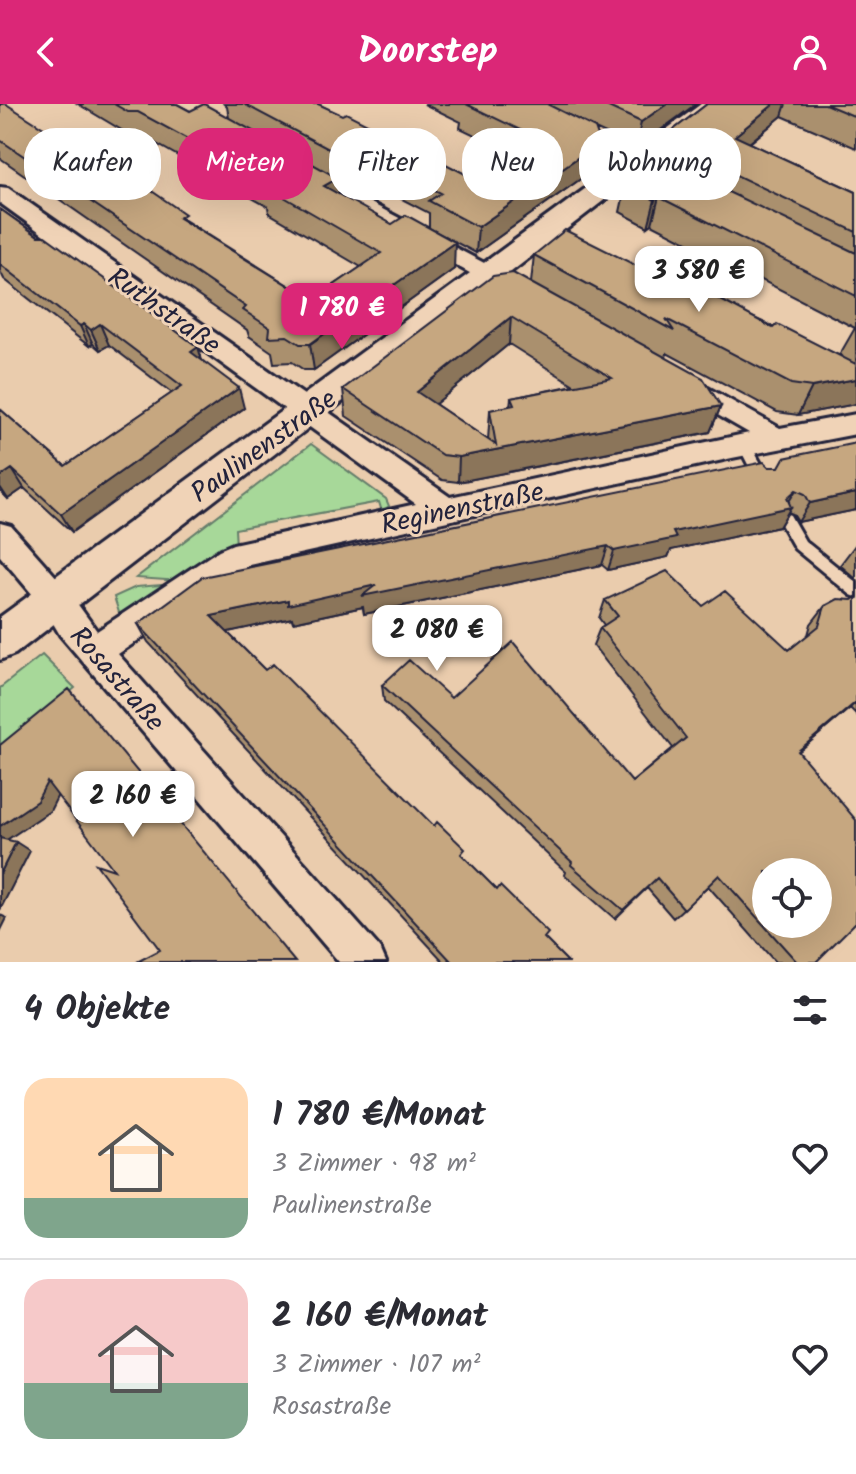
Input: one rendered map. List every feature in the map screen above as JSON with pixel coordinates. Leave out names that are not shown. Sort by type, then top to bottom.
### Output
[{"type":"street","points":[[509,104],[579,140]]},
{"type":"street","name":"Paulinenstraße","points":[[685,128],[717,104]]},
{"type":"street","points":[[313,179],[538,301]]},
{"type":"street","name":"Ruthstraße","points":[[0,193],[448,511]]},
{"type":"street","name":"Paulinenstraße","points":[[0,641],[589,200]]},
{"type":"street","points":[[702,200],[706,202]]},
{"type":"street","points":[[663,372],[760,427],[775,439]]},
{"type":"street","name":"Reginenstraße","points":[[94,652],[230,559],[244,553],[744,445],[856,424]]},
{"type":"street","name":"Rosastraße","points":[[0,535],[55,598],[71,625],[94,652],[366,962]]},
{"type":"lane","points":[[744,445],[763,480]]},
{"type":"lane","points":[[785,519],[800,545],[856,591]]},
{"type":"green space","points":[[311,444],[386,499],[389,506],[382,512],[379,502],[235,529],[236,546],[181,581],[136,578]]},
{"type":"green space","points":[[161,585],[160,592],[123,625],[114,597],[136,587]]},
{"type":"green space","points":[[42,655],[75,688],[0,750],[0,688]]},
{"type":"building","points":[[0,104],[6,104],[44,128],[24,128],[24,156],[0,140]]},
{"type":"building","points":[[114,104],[177,104],[190,111],[204,104],[247,128],[177,128],[177,133],[138,112],[128,112]]},
{"type":"building","points":[[244,104],[318,104],[342,115],[346,113],[375,128],[329,128],[329,149],[313,141],[313,128],[289,128]]},
{"type":"building","points":[[466,104],[547,104],[595,128],[579,128],[579,157],[563,168],[563,128],[516,128]]},
{"type":"building","points":[[602,104],[667,104],[641,122]]},
{"type":"building","points":[[707,104],[774,104],[741,131],[741,128],[676,128]]},
{"type":"building","points":[[825,104],[856,104],[856,117]]},
{"type":"building","points":[[741,139],[856,192],[856,232],[741,177]]},
{"type":"building","points":[[313,164],[329,173],[329,183],[324,186],[329,189],[329,200],[349,200],[392,224],[406,215],[455,242],[310,344],[300,344],[287,336],[269,337],[270,328],[243,310],[246,307],[88,200],[161,200],[161,197],[185,214],[179,218],[312,300],[381,253],[289,200],[313,200]]},
{"type":"building","points":[[446,164],[462,172],[462,200],[517,200],[478,227],[429,201],[446,200]]},
{"type":"building","points":[[741,198],[856,253],[856,296],[665,200]]},
{"type":"building","points":[[0,209],[38,236],[45,236],[198,347],[191,352],[239,388],[61,514],[12,469],[0,477],[0,409],[65,466],[182,386],[100,324],[91,330],[84,324],[80,326],[0,264]]},
{"type":"building","points":[[565,230],[651,273],[656,269],[773,328],[777,324],[856,364],[856,379],[812,387],[791,384],[666,319],[674,331],[534,255]]},
{"type":"building","points":[[513,273],[703,378],[721,406],[459,457],[442,455],[343,389],[493,276]],"holes":[[[511,317],[612,378],[511,398],[514,405],[490,410],[496,445],[417,392]]]},
{"type":"building","points":[[856,443],[856,493],[810,503],[805,494],[796,490],[787,498],[791,507],[673,532],[676,538],[614,551],[608,546],[362,596],[376,585],[288,605],[288,600],[211,616],[265,670],[273,664],[434,826],[437,822],[465,849],[461,854],[497,890],[500,886],[548,933],[544,938],[568,962],[452,962],[138,624],[202,577],[764,462],[769,467],[779,467],[784,458]]},
{"type":"building","points":[[667,571],[703,606],[725,591],[789,650],[819,626],[825,606],[838,599],[852,600],[856,597],[856,702],[798,751],[856,820],[856,922],[816,962],[797,962],[775,938],[832,938],[832,858],[752,858],[752,912],[719,875],[684,909],[657,878],[623,910],[571,865],[572,862],[382,685],[409,660],[451,698],[513,642],[632,782],[686,738],[600,628],[618,616],[605,600]]},
{"type":"building","points":[[69,689],[295,962],[137,962],[160,950],[96,864],[114,870],[47,782],[37,801],[0,826],[0,745]]},
{"type":"building","points":[[0,838],[16,842],[0,874]]}]
